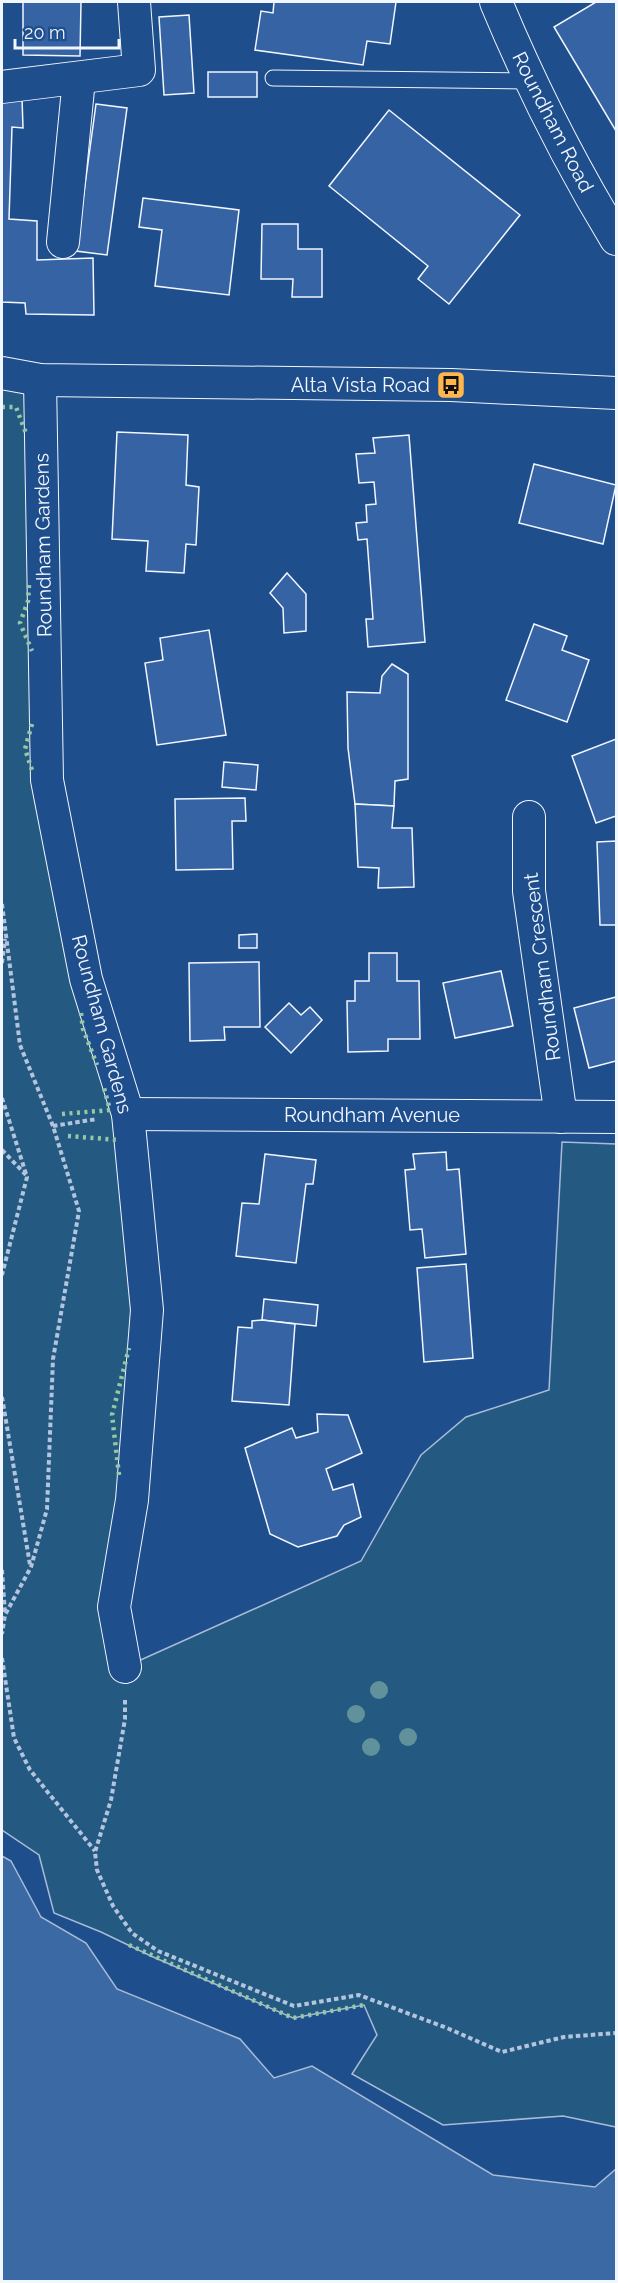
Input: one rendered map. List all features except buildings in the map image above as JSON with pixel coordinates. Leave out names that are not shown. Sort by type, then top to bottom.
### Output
[{"type":"street","points":[[2,87],[139,70],[134,2]]},
{"type":"street","name":"Roundham Road","points":[[496,2],[531,81],[579,179],[616,239]]},
{"type":"street","points":[[63,242],[80,78]]},
{"type":"street","points":[[2,374],[40,380],[451,385],[616,393]]},
{"type":"street","name":"Roundham Gardens","points":[[40,380],[47,780],[86,979],[128,1114],[147,1310],[132,1500],[114,1607],[124,1667]]},
{"type":"street","name":"Roundham Crescent","points":[[529,817],[529,891],[561,1116]]},
{"type":"street","name":"Roundham Avenue","points":[[128,1114],[616,1117]]},
{"type":"lane","points":[[273,78],[531,81]]},
{"type":"path","points":[[2,904],[20,1045],[53,1126],[79,1211],[53,1359],[47,1509],[31,1567],[5,1615]]},
{"type":"path","points":[[2,963],[6,932]]},
{"type":"path","points":[[2,1098],[27,1177],[2,1275]]},
{"type":"path","points":[[53,1126],[128,1114]]},
{"type":"path","points":[[2,1150],[27,1177]]},
{"type":"path","points":[[2,1397],[31,1567]]},
{"type":"path","points":[[2,1570],[5,1615],[2,1634]]},
{"type":"path","points":[[2,1658],[14,1738],[30,1770],[95,1852]]},
{"type":"path","points":[[124,1667],[125,1719],[122,1741],[111,1800],[95,1852],[97,1870],[113,1906],[132,1933],[158,1951],[294,2006],[359,1995],[447,2028],[502,2052],[564,2037],[616,2033]]},
{"type":"shaded area","points":[[2,374],[40,380],[47,780],[128,1114],[147,1310],[125,1667],[361,1561],[421,1455],[466,1417],[549,1390],[562,1142],[616,1144],[616,2127],[563,2116],[443,2125],[352,2074],[377,2035],[364,2005],[293,2018],[54,1913],[39,1855],[2,1830]]},
{"type":"shaded area","points":[[2,1856],[11,1861],[41,1917],[86,1943],[117,1989],[240,2039],[274,2078],[312,2066],[493,2175],[595,2187],[616,2169],[616,2281],[2,2281]]},
{"type":"hedge","points":[[2,407],[16,407],[27,436]]},
{"type":"hedge","points":[[29,585],[28,601],[20,623],[32,651]]},
{"type":"hedge","points":[[32,724],[25,749],[33,773]]},
{"type":"hedge","points":[[81,1013],[83,1029],[97,1065]]},
{"type":"hedge","points":[[62,1114],[110,1110],[104,1088]]},
{"type":"hedge","points":[[68,1136],[119,1140]]},
{"type":"hedge","points":[[119,1475],[112,1415],[129,1348]]},
{"type":"hedge","points":[[129,1945],[293,2018],[364,2005]]},
{"type":"place","name":"Alta Vista Road","points":[[451,385]]}]
